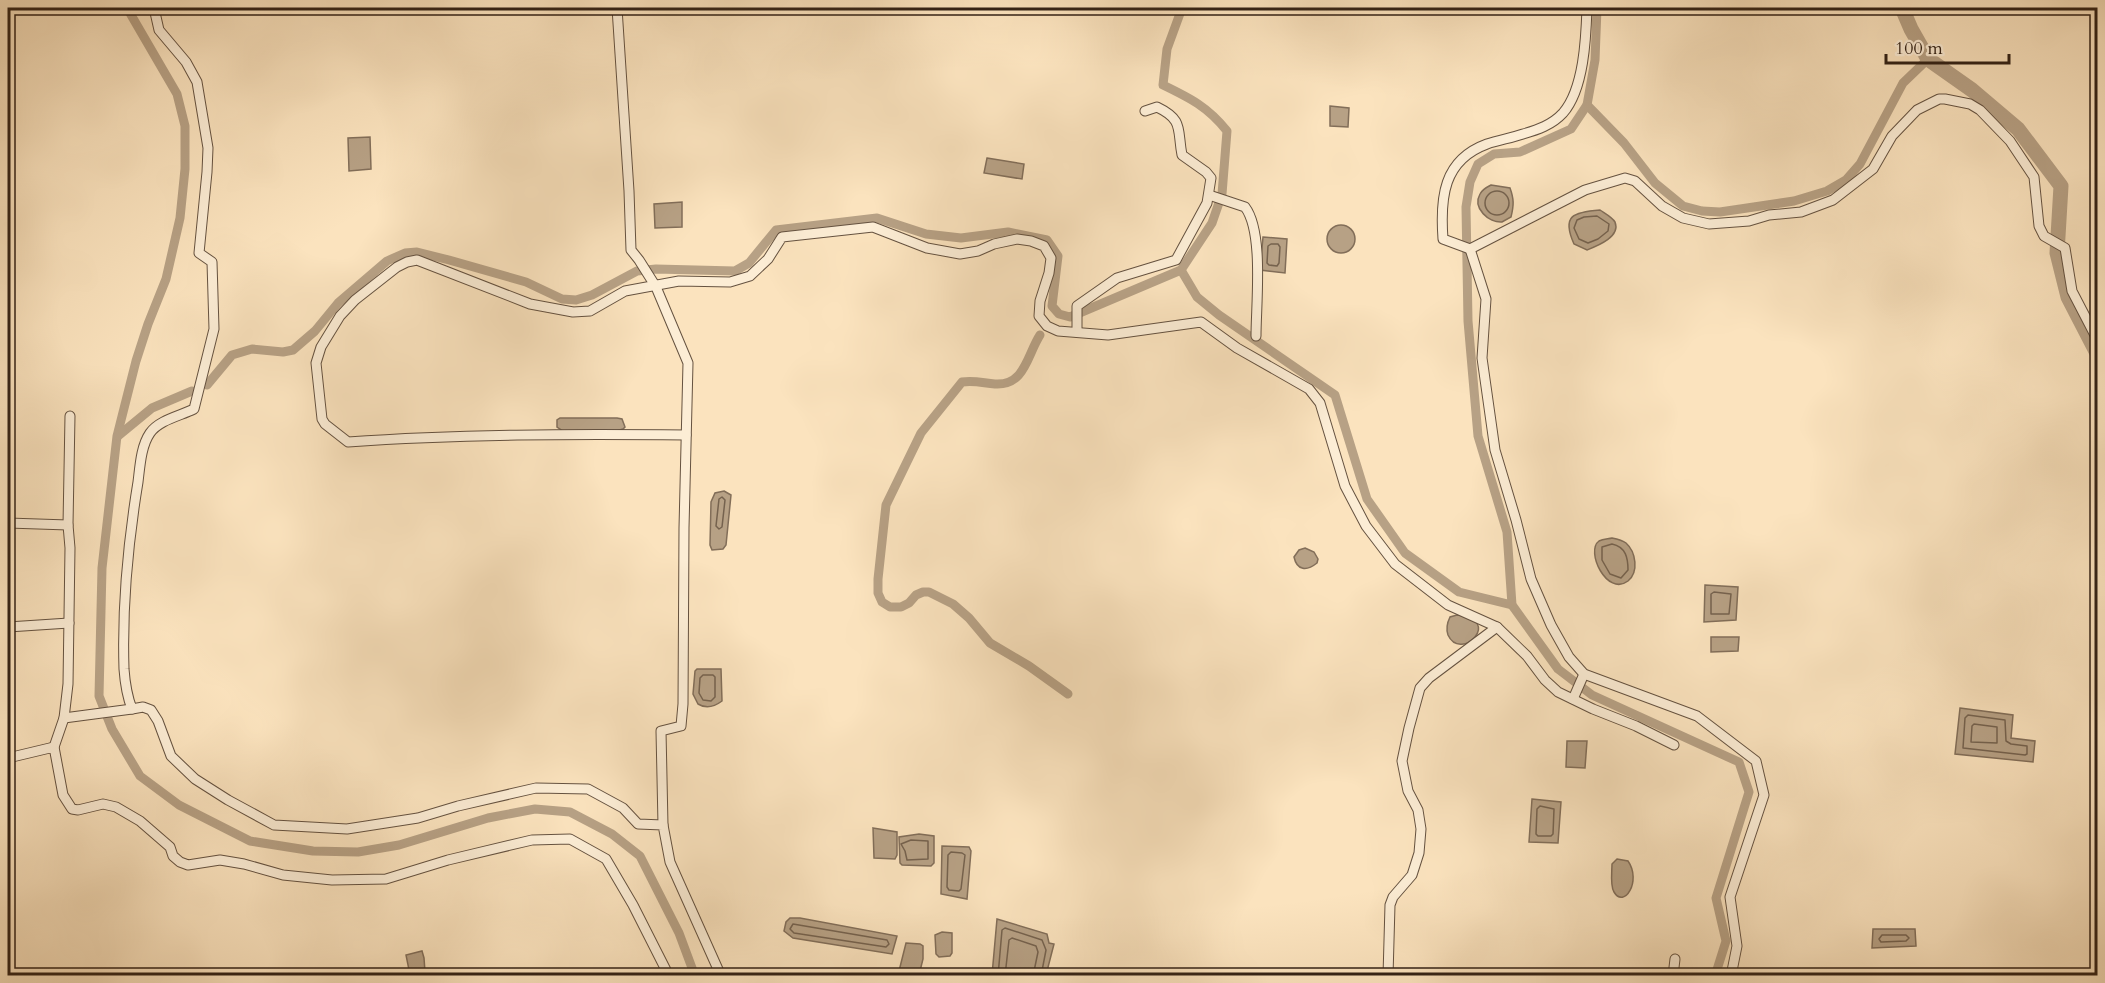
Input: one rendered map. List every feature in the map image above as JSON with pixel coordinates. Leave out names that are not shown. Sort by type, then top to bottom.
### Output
[{"type":"street","points":[[132,709],[126,689],[124,670],[124,632],[132,516],[142,454],[149,434],[157,425],[194,409],[214,329],[212,262],[199,253],[208,148],[197,82],[186,62],[159,30],[154,8]]},
{"type":"street","points":[[616,8],[631,250],[654,284],[688,363],[681,726],[661,731],[663,825],[670,862],[721,975]]},
{"type":"street","points":[[1587,8],[1583,56],[1575,88],[1564,112],[1539,129],[1486,145],[1474,151],[1450,172],[1445,190],[1442,218],[1443,239],[1470,249],[1585,190],[1625,178],[1635,181],[1662,206],[1683,218],[1709,224],[1749,221],[1769,215],[1801,212],[1833,200],[1873,169],[1892,136],[1917,110],[1939,99],[1957,100],[1980,110],[2010,141],[2034,177],[2039,226],[2044,236],[2065,248],[2072,291],[2097,341]]},
{"type":"street","points":[[1077,332],[1077,306],[1117,278],[1176,260],[1199,220],[1209,195],[1211,178],[1182,155],[1177,119],[1157,107],[1145,111]]},
{"type":"street","points":[[1209,195],[1245,207],[1252,218],[1257,276],[1256,336]]},
{"type":"street","points":[[686,435],[572,434],[348,442],[322,419],[316,363],[321,346],[340,316],[355,300],[397,267],[417,260],[530,304],[573,312],[590,311],[625,291],[654,284],[679,281],[730,282],[750,276],[768,259],[782,237],[873,227],[927,248],[960,254],[1017,239],[1031,241],[1044,246],[1051,258],[1040,301],[1039,316],[1047,326],[1058,331],[1108,335],[1201,322],[1238,348],[1309,389],[1320,403],[1345,486],[1366,526],[1395,564],[1448,605],[1497,627],[1527,656],[1545,680],[1558,692],[1674,745]]},
{"type":"street","points":[[1470,249],[1486,299],[1482,357],[1495,450],[1531,579],[1551,625],[1569,657],[1584,674],[1697,716],[1756,761],[1764,795],[1730,897],[1737,946],[1731,975]]},
{"type":"street","points":[[70,416],[68,676],[64,718],[54,747],[63,795],[72,809],[78,810],[103,804],[116,807],[140,821],[170,847],[173,856],[188,865],[220,860],[283,875],[332,880],[386,879],[448,860],[532,840],[570,838],[606,859],[669,975]]},
{"type":"street","points":[[8,523],[68,525]]},
{"type":"street","points":[[8,627],[69,623]]},
{"type":"street","points":[[1388,975],[1390,904],[1393,897],[1412,875],[1419,853],[1421,829],[1418,810],[1408,791],[1402,761],[1420,688],[1428,678],[1497,627]]},
{"type":"street","points":[[1573,699],[1584,674]]},
{"type":"street","points":[[64,718],[143,707],[151,710],[158,721],[171,756],[195,779],[274,825],[347,829],[418,818],[458,806],[542,788],[588,789],[623,808],[638,824],[663,825]]},
{"type":"street","points":[[8,758],[54,747]]},
{"type":"street","points":[[1673,975],[1675,959]]},
{"type":"water","points":[[1330,106],[1349,108],[1348,127],[1330,126]]},
{"type":"water","points":[[370,137],[371,169],[349,171],[348,138]]},
{"type":"water","points":[[987,158],[1024,164],[1022,179],[984,173]]},
{"type":"water","points":[[1491,185],[1510,188],[1513,209],[1511,217],[1502,222],[1492,220],[1483,214],[1478,204],[1481,193]]},
{"type":"water","points":[[682,202],[682,227],[655,228],[654,204]]},
{"type":"water","points":[[1600,210],[1615,222],[1615,232],[1602,243],[1587,250],[1574,244],[1569,227],[1572,217],[1583,212]]},
{"type":"water","points":[[1341,225],[1351,229],[1355,239],[1351,249],[1341,253],[1331,249],[1327,239],[1331,229]]},
{"type":"water","points":[[1263,237],[1287,239],[1285,273],[1260,270]]},
{"type":"water","points":[[560,418],[617,418],[622,419],[625,427],[616,431],[563,431],[557,427],[557,420]]},
{"type":"water","points":[[724,491],[731,495],[726,545],[723,549],[712,550],[710,545],[711,502],[715,493]]},
{"type":"water","points":[[1612,538],[1626,543],[1632,551],[1635,562],[1634,573],[1628,581],[1620,584],[1613,583],[1606,578],[1596,562],[1595,546],[1599,541]]},
{"type":"water","points":[[1305,548],[1314,552],[1318,559],[1313,566],[1303,568],[1297,565],[1294,557],[1299,550]]},
{"type":"water","points":[[1705,585],[1738,587],[1736,620],[1704,622]]},
{"type":"water","points":[[1457,615],[1471,618],[1477,624],[1478,630],[1475,637],[1469,642],[1462,644],[1454,642],[1447,633],[1450,617]]},
{"type":"water","points":[[1711,637],[1739,637],[1738,651],[1711,652]]},
{"type":"water","points":[[697,669],[721,669],[722,701],[716,705],[710,707],[698,704],[693,694]]},
{"type":"water","points":[[1960,708],[2013,715],[2011,738],[2035,741],[2033,762],[1955,754]]},
{"type":"water","points":[[1567,741],[1587,741],[1585,768],[1566,767]]},
{"type":"water","points":[[1532,799],[1561,802],[1558,843],[1529,842]]},
{"type":"water","points":[[873,828],[897,832],[895,859],[874,858]]},
{"type":"water","points":[[919,834],[934,836],[934,863],[931,866],[902,865],[899,837]]},
{"type":"water","points":[[942,846],[969,847],[971,851],[967,899],[941,894]]},
{"type":"water","points":[[1617,859],[1628,861],[1632,869],[1630,890],[1622,897],[1614,892],[1612,886],[1612,864]]},
{"type":"water","points":[[790,918],[897,936],[892,954],[793,938],[784,931],[786,922]]},
{"type":"water","points":[[997,919],[1047,934],[1049,943],[1054,944],[1046,975],[992,975]]},
{"type":"water","points":[[1873,929],[1915,929],[1916,946],[1872,948]]},
{"type":"water","points":[[942,932],[952,933],[950,956],[939,957],[936,954],[935,935]]},
{"type":"water","points":[[906,943],[923,946],[919,975],[898,975]]},
{"type":"water","points":[[422,951],[425,972],[421,975],[414,975],[409,970],[406,955]]},
{"type":"waterway","points":[[127,8],[177,94],[185,126],[185,169],[180,218],[166,279],[136,361],[117,436],[102,568],[99,696],[112,729],[140,776],[179,805],[250,841],[313,851],[358,852],[399,845],[488,818],[535,809],[570,812],[612,834],[640,856],[679,933],[695,976]]},
{"type":"waterway","points":[[207,385],[232,355],[252,349],[283,352],[293,350],[315,331],[338,303],[387,261],[405,253],[417,252],[526,282],[562,299],[576,300],[592,295],[637,271],[656,269],[735,271],[749,263],[776,230],[877,218],[926,234],[961,238],[1008,232],[1047,240],[1058,256],[1052,306],[1059,314],[1070,317],[1181,270],[1212,223],[1222,194],[1227,131],[1198,104],[1163,85],[1167,49],[1182,8]]},
{"type":"waterway","points":[[1597,8],[1595,60],[1587,105],[1624,143],[1655,183],[1683,206],[1702,211],[1720,212],[1794,201],[1827,191],[1846,180],[1860,164],[1903,83],[1928,59]]},
{"type":"waterway","points":[[1902,8],[1928,59],[1972,90],[2018,129],[2061,186],[2057,253],[2068,297],[2098,355]]},
{"type":"waterway","points":[[1587,105],[1571,129],[1520,152],[1494,154],[1478,164],[1470,182],[1466,207],[1468,321],[1478,436],[1507,532],[1512,605],[1558,669],[1592,695],[1739,762],[1749,792],[1716,898],[1726,941],[1715,976]]},
{"type":"waterway","points":[[1181,270],[1197,297],[1219,315],[1335,395],[1367,499],[1405,553],[1459,592],[1512,605]]},
{"type":"waterway","points":[[1040,335],[1024,368],[1013,380],[995,384],[962,382],[921,433],[886,505],[878,593],[882,602],[890,607],[901,607],[923,592],[929,592],[953,604],[969,618],[990,643],[1029,666],[1068,694]]},
{"type":"waterway","points":[[118,436],[152,408],[192,391]]}]
